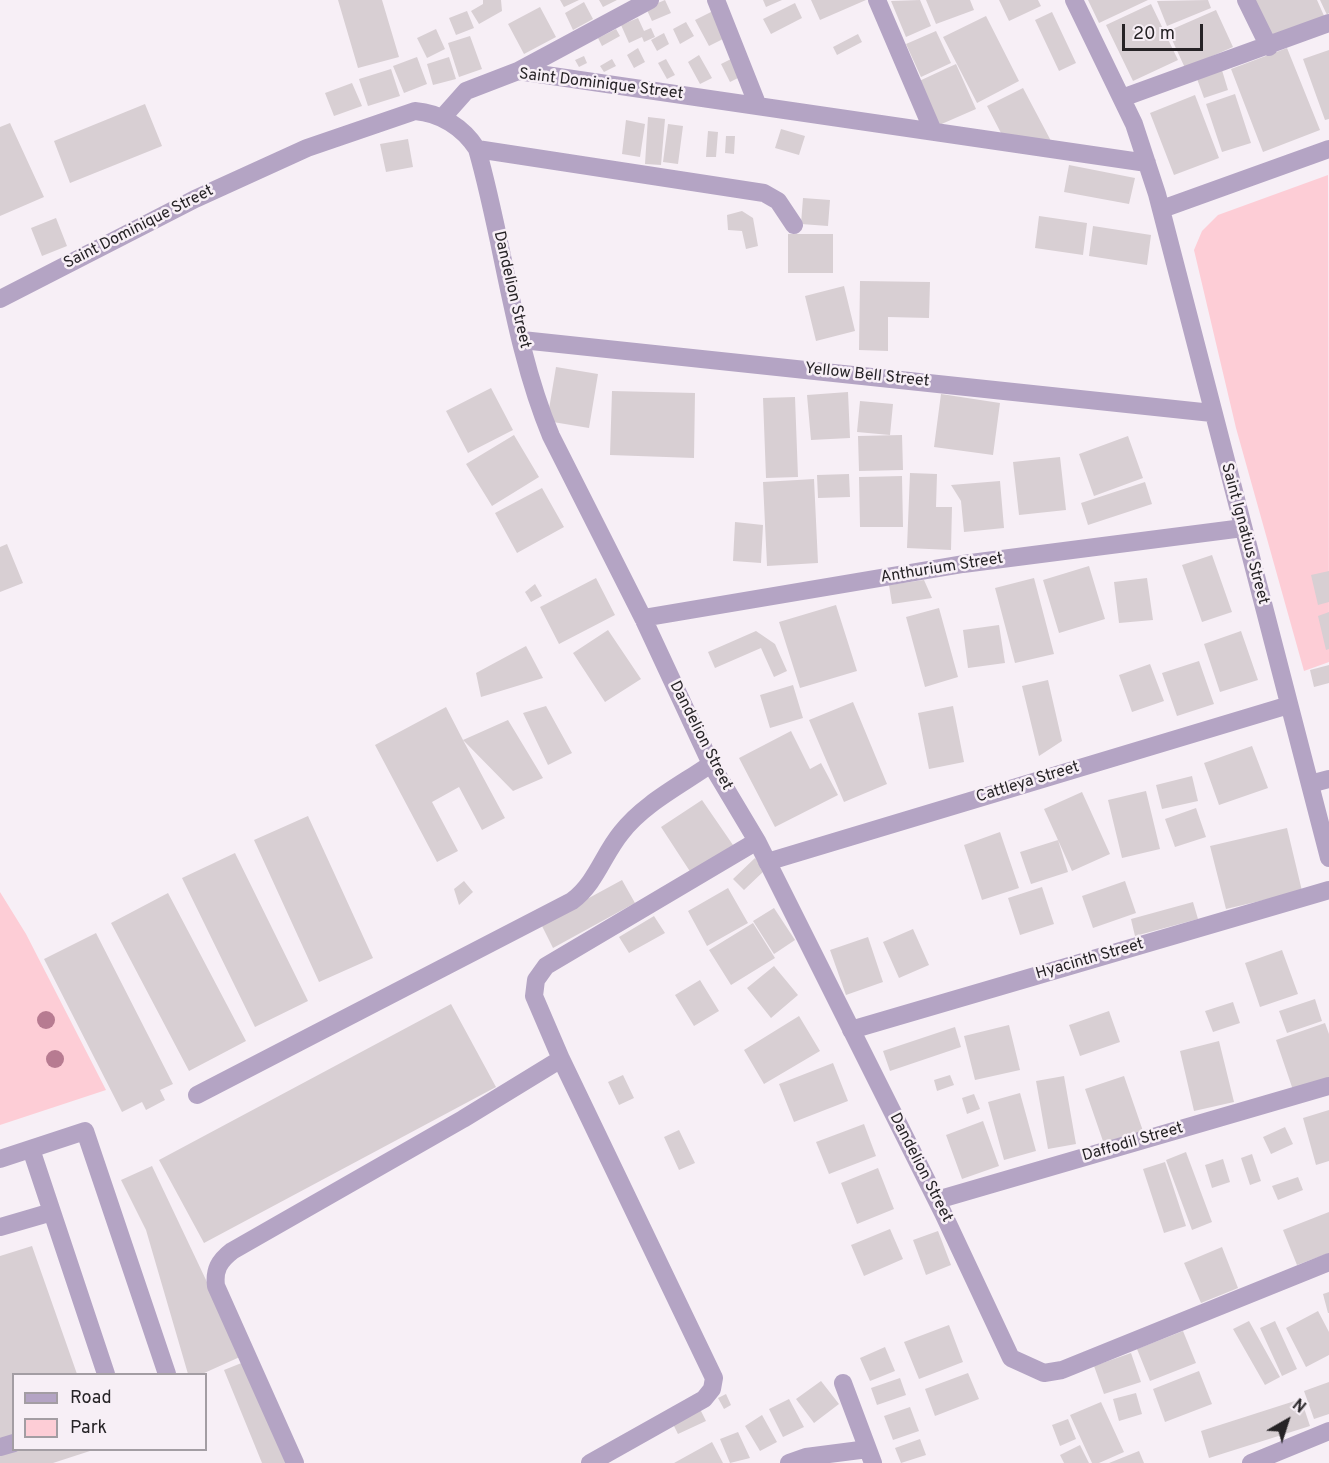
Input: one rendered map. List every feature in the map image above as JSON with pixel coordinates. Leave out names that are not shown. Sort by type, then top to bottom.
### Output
[{"type":"street","points":[[518,71],[650,0]]},
{"type":"street","points":[[716,0],[758,106]]},
{"type":"street","points":[[877,0],[933,131]]},
{"type":"street","name":"Saint Ignatius Street","points":[[1074,0],[1122,98],[1162,209],[1212,413],[1329,858]]},
{"type":"street","points":[[1246,0],[1269,47]]},
{"type":"street","points":[[1122,98],[1269,47],[1329,23]]},
{"type":"street","name":"Saint Dominique Street","points":[[0,299],[195,199],[307,148],[403,113],[427,112],[442,118],[466,91],[518,71],[1147,163]]},
{"type":"street","points":[[442,118],[463,132],[477,149],[764,193],[778,201],[794,225]]},
{"type":"street","name":"Dandelion Street","points":[[477,149],[522,340],[542,415],[551,436],[643,618],[711,764],[757,841],[937,1200],[1011,1358],[1027,1367],[1044,1372],[1072,1366],[1329,1262]]},
{"type":"street","points":[[1162,209],[1329,149]]},
{"type":"street","name":"Yellow Bell Street","points":[[522,340],[1212,413]]},
{"type":"street","name":"Anthurium Street","points":[[643,618],[963,564],[1243,528]]},
{"type":"street","name":"Cattleya Street","points":[[767,862],[1289,705]]},
{"type":"street","points":[[197,1095],[572,901],[584,892],[620,833],[636,817],[711,764]]},
{"type":"street","points":[[1310,784],[1329,779]]},
{"type":"street","points":[[590,1463],[704,1399],[712,1389],[714,1378],[561,1059],[534,996],[536,980],[546,966],[757,841]]},
{"type":"street","name":"Hyacinth Street","points":[[851,1030],[1329,890]]},
{"type":"street","points":[[295,1463],[216,1286],[214,1273],[221,1260],[231,1251],[463,1119],[561,1059]]},
{"type":"street","name":"Daffodil Street","points":[[937,1200],[1329,1086]]},
{"type":"street","points":[[0,1159],[85,1131],[167,1373]]},
{"type":"street","points":[[31,1149],[106,1373]]},
{"type":"street","points":[[0,1227],[52,1212]]},
{"type":"street","points":[[789,1463],[806,1457],[870,1456],[843,1383]]},
{"type":"street","points":[[1251,1463],[1329,1431]]},
{"type":"green space","points":[[1328,175],[1329,662],[1304,671],[1236,428],[1194,250],[1202,231],[1218,215]]},
{"type":"green space","points":[[0,892],[26,934],[106,1090],[0,1125]]},
{"type":"building","points":[[338,0],[382,0],[399,57],[358,68]]},
{"type":"building","points":[[483,0],[501,0],[502,11],[479,24],[471,11],[483,4]]},
{"type":"building","points":[[560,0],[579,0],[564,7]]},
{"type":"building","points":[[599,0],[617,0],[603,7]]},
{"type":"building","points":[[665,0],[671,13],[652,21],[646,8]]},
{"type":"building","points":[[763,0],[782,0],[766,7]]},
{"type":"building","points":[[811,0],[866,0],[820,20]]},
{"type":"building","points":[[920,0],[931,26],[906,37],[891,1]]},
{"type":"building","points":[[926,0],[970,0],[974,10],[936,24]]},
{"type":"building","points":[[999,0],[1038,0],[1041,6],[1009,21]]},
{"type":"building","points":[[1088,0],[1148,0],[1099,23]]},
{"type":"building","points":[[1208,0],[1211,8],[1167,26],[1157,1]]},
{"type":"building","points":[[1255,0],[1317,0],[1325,18],[1272,40]]},
{"type":"building","points":[[1320,0],[1329,0],[1327,15]]},
{"type":"building","points":[[584,2],[593,19],[573,30],[565,13]]},
{"type":"building","points":[[795,3],[802,18],[771,34],[763,19]]},
{"type":"building","points":[[1151,4],[1178,60],[1133,81],[1106,25]]},
{"type":"building","points":[[540,7],[556,37],[524,54],[508,24]]},
{"type":"building","points":[[715,10],[729,36],[709,46],[695,20]]},
{"type":"building","points":[[1216,10],[1233,47],[1185,68],[1168,31]]},
{"type":"building","points":[[467,11],[474,28],[456,35],[449,18]]},
{"type":"building","points":[[1052,12],[1076,63],[1059,71],[1035,20]]},
{"type":"building","points":[[986,16],[1019,81],[977,103],[943,37]]},
{"type":"building","points":[[638,18],[644,31],[651,28],[655,37],[644,42],[642,37],[629,43],[621,25]]},
{"type":"building","points":[[686,22],[694,36],[680,44],[673,29]]},
{"type":"building","points":[[436,29],[445,49],[427,58],[417,38]]},
{"type":"building","points":[[616,29],[620,36],[602,46],[598,38]]},
{"type":"building","points":[[936,31],[951,63],[921,77],[906,44]]},
{"type":"building","points":[[664,33],[669,44],[657,51],[651,40]]},
{"type":"building","points":[[858,34],[862,42],[837,55],[833,47]]},
{"type":"building","points":[[470,36],[482,69],[459,77],[448,43]]},
{"type":"building","points":[[638,48],[645,62],[634,68],[627,55]]},
{"type":"building","points":[[1287,48],[1320,130],[1263,152],[1231,69]]},
{"type":"building","points":[[1329,50],[1329,119],[1325,120],[1303,59]]},
{"type":"building","points":[[699,55],[712,78],[700,84],[688,62]]},
{"type":"building","points":[[584,56],[587,63],[579,67],[575,60]]},
{"type":"building","points":[[417,57],[427,84],[404,93],[393,66]]},
{"type":"building","points":[[449,57],[456,79],[433,85],[427,64]]},
{"type":"building","points":[[735,57],[744,75],[730,82],[721,64]]},
{"type":"building","points":[[612,59],[616,66],[604,72],[600,66]]},
{"type":"building","points":[[666,59],[675,75],[667,79],[658,63]]},
{"type":"building","points":[[956,64],[976,109],[937,126],[917,82]]},
{"type":"building","points":[[1221,67],[1228,90],[1204,98],[1196,76]]},
{"type":"building","points":[[391,69],[400,96],[368,106],[359,79]]},
{"type":"building","points":[[352,83],[362,106],[334,116],[325,93]]},
{"type":"building","points":[[1023,88],[1051,141],[1002,135],[987,106]]},
{"type":"building","points":[[1235,94],[1251,143],[1222,152],[1206,104]]},
{"type":"building","points":[[1195,95],[1219,158],[1174,175],[1150,113]]},
{"type":"building","points":[[145,104],[162,146],[70,183],[54,141]]},
{"type":"building","points":[[648,117],[665,119],[661,165],[645,164]]},
{"type":"building","points":[[626,120],[645,124],[640,157],[622,154]]},
{"type":"building","points":[[10,123],[44,197],[0,216],[0,127]]},
{"type":"building","points":[[668,124],[683,126],[678,164],[663,162]]},
{"type":"building","points":[[781,129],[805,136],[799,155],[775,148]]},
{"type":"building","points":[[708,131],[718,132],[716,157],[706,157]]},
{"type":"building","points":[[726,136],[735,136],[734,154],[725,153]]},
{"type":"building","points":[[408,139],[413,167],[386,172],[380,144]]},
{"type":"building","points":[[1069,165],[1135,178],[1129,204],[1064,192]]},
{"type":"building","points":[[803,198],[830,200],[828,226],[801,224]]},
{"type":"building","points":[[742,211],[753,218],[758,246],[746,249],[742,231],[728,230],[727,215]]},
{"type":"building","points":[[1039,216],[1087,223],[1083,255],[1035,248]]},
{"type":"building","points":[[56,218],[67,246],[42,256],[31,228]]},
{"type":"building","points":[[1093,226],[1151,235],[1147,265],[1089,256]]},
{"type":"building","points":[[788,234],[833,234],[833,273],[788,273]]},
{"type":"building","points":[[860,281],[930,282],[929,318],[888,317],[888,351],[859,350]]},
{"type":"building","points":[[844,286],[855,331],[816,341],[805,296]]},
{"type":"building","points":[[556,367],[598,374],[589,428],[547,421]]},
{"type":"building","points":[[491,388],[513,430],[468,453],[446,411]]},
{"type":"building","points":[[612,391],[695,393],[694,458],[610,455]]},
{"type":"building","points":[[848,392],[850,438],[811,440],[807,395]]},
{"type":"building","points":[[941,394],[1000,403],[993,455],[934,447]]},
{"type":"building","points":[[795,397],[798,477],[766,478],[763,398]]},
{"type":"building","points":[[860,401],[893,404],[890,435],[857,432]]},
{"type":"building","points":[[514,435],[539,477],[492,506],[466,464]]},
{"type":"building","points":[[902,435],[903,470],[859,471],[858,436]]},
{"type":"building","points":[[1128,436],[1143,478],[1094,496],[1079,454]]},
{"type":"building","points":[[1060,457],[1066,510],[1019,515],[1013,462]]},
{"type":"building","points":[[910,473],[937,474],[936,507],[952,507],[951,550],[907,548]]},
{"type":"building","points":[[849,474],[850,497],[818,498],[817,475]]},
{"type":"building","points":[[902,476],[903,527],[860,527],[859,477]]},
{"type":"building","points":[[814,479],[818,563],[767,566],[763,482]]},
{"type":"building","points":[[1000,481],[1004,528],[964,532],[961,501],[951,485]]},
{"type":"building","points":[[1145,482],[1152,504],[1088,525],[1081,503]]},
{"type":"building","points":[[542,488],[564,527],[517,553],[495,513]]},
{"type":"building","points":[[735,522],[763,525],[761,563],[733,561]]},
{"type":"building","points":[[7,544],[23,583],[0,592],[0,547]]},
{"type":"building","points":[[1212,555],[1232,612],[1202,622],[1182,565]]},
{"type":"building","points":[[1089,566],[1105,619],[1059,633],[1043,580]]},
{"type":"building","points":[[1329,571],[1329,602],[1318,605],[1311,575]]},
{"type":"building","points":[[596,578],[615,615],[559,644],[540,607]]},
{"type":"building","points":[[1034,578],[1054,654],[1015,663],[995,588]]},
{"type":"building","points":[[1147,578],[1153,620],[1119,623],[1114,582]]},
{"type":"building","points":[[924,580],[932,598],[892,604],[889,585]]},
{"type":"building","points":[[535,584],[542,596],[531,602],[525,592]]},
{"type":"building","points":[[836,605],[857,671],[800,688],[779,622]]},
{"type":"building","points":[[939,608],[958,677],[925,687],[906,617]]},
{"type":"building","points":[[1329,612],[1329,649],[1326,650],[1318,616]]},
{"type":"building","points":[[999,625],[1005,663],[968,668],[963,630]]},
{"type":"building","points":[[608,630],[641,679],[605,702],[573,653]]},
{"type":"building","points":[[756,631],[775,644],[787,671],[774,677],[761,648],[715,668],[708,652]]},
{"type":"building","points":[[1241,631],[1258,680],[1220,692],[1204,644]]},
{"type":"building","points":[[526,646],[543,678],[481,697],[476,673]]},
{"type":"building","points":[[1199,661],[1214,704],[1177,716],[1162,673]]},
{"type":"building","points":[[1150,664],[1164,701],[1132,712],[1119,675]]},
{"type":"building","points":[[1329,665],[1329,683],[1314,687],[1310,670]]},
{"type":"building","points":[[1048,680],[1062,741],[1039,756],[1022,686]]},
{"type":"building","points":[[793,685],[803,718],[770,728],[760,695]]},
{"type":"building","points":[[853,702],[887,784],[844,802],[809,720]]},
{"type":"building","points":[[546,706],[572,753],[548,765],[523,713]]},
{"type":"building","points":[[953,706],[964,762],[929,769],[918,713]]},
{"type":"building","points":[[446,707],[505,818],[482,830],[459,787],[432,802],[458,851],[437,862],[375,745]]},
{"type":"building","points":[[508,720],[543,778],[513,791],[463,740]]},
{"type":"building","points":[[791,731],[810,769],[821,763],[838,795],[775,827],[739,758]]},
{"type":"building","points":[[1252,746],[1268,788],[1219,805],[1204,763]]},
{"type":"building","points":[[1192,776],[1198,801],[1162,809],[1156,785]]},
{"type":"building","points":[[1146,791],[1160,849],[1122,858],[1108,800]]},
{"type":"building","points":[[1082,792],[1110,854],[1072,871],[1044,809]]},
{"type":"building","points":[[702,800],[733,845],[691,873],[661,827]]},
{"type":"building","points":[[1196,808],[1206,837],[1175,847],[1165,819]]},
{"type":"building","points":[[308,816],[373,958],[319,982],[254,840]]},
{"type":"building","points":[[1287,828],[1302,891],[1226,909],[1210,846]]},
{"type":"building","points":[[1000,832],[1019,888],[982,900],[964,845]]},
{"type":"building","points":[[1058,840],[1068,872],[1031,884],[1020,852]]},
{"type":"building","points":[[235,853],[308,1001],[255,1027],[182,878]]},
{"type":"building","points":[[755,858],[765,870],[744,890],[733,879]]},
{"type":"building","points":[[622,880],[635,903],[553,948],[541,924]]},
{"type":"building","points":[[464,881],[473,892],[459,905],[454,889]]},
{"type":"building","points":[[1125,881],[1136,913],[1093,928],[1082,896]]},
{"type":"building","points":[[1042,887],[1054,924],[1020,935],[1008,898]]},
{"type":"building","points":[[728,888],[748,923],[707,946],[688,911]]},
{"type":"building","points":[[168,893],[246,1041],[189,1071],[111,923]]},
{"type":"building","points":[[1193,902],[1198,919],[1135,936],[1131,919]]},
{"type":"building","points":[[774,908],[795,940],[774,954],[753,921]]},
{"type":"building","points":[[654,916],[665,933],[629,953],[619,937]]},
{"type":"building","points":[[753,923],[775,958],[731,985],[709,950]]},
{"type":"building","points":[[913,929],[929,965],[899,978],[883,942]]},
{"type":"building","points":[[96,933],[173,1084],[160,1090],[165,1100],[146,1110],[142,1102],[122,1112],[44,959]]},
{"type":"building","points":[[868,937],[883,982],[846,995],[830,950]]},
{"type":"building","points":[[1282,950],[1298,994],[1260,1007],[1245,963]]},
{"type":"building","points":[[774,966],[798,995],[771,1018],[747,988]]},
{"type":"building","points":[[700,980],[719,1011],[694,1026],[675,995]]},
{"type":"building","points":[[1315,999],[1322,1021],[1287,1033],[1279,1011]]},
{"type":"building","points":[[1233,1002],[1240,1023],[1213,1032],[1205,1011]]},
{"type":"building","points":[[451,1004],[496,1087],[204,1243],[159,1160]]},
{"type":"building","points":[[1109,1011],[1120,1042],[1080,1056],[1069,1025]]},
{"type":"building","points":[[799,1016],[820,1051],[764,1084],[744,1050]]},
{"type":"building","points":[[1325,1023],[1329,1034],[1329,1078],[1293,1090],[1276,1040]]},
{"type":"building","points":[[1009,1025],[1020,1070],[975,1080],[964,1036]]},
{"type":"building","points":[[955,1027],[961,1047],[890,1071],[883,1051]]},
{"type":"building","points":[[1219,1041],[1234,1102],[1194,1111],[1180,1051]]},
{"type":"building","points":[[833,1063],[848,1101],[794,1122],[779,1084]]},
{"type":"building","points":[[623,1075],[634,1098],[619,1105],[608,1082]]},
{"type":"building","points":[[950,1075],[954,1085],[937,1091],[934,1080]]},
{"type":"building","points":[[1064,1076],[1076,1144],[1048,1149],[1036,1081]]},
{"type":"building","points":[[1124,1076],[1144,1134],[1105,1147],[1085,1089]]},
{"type":"building","points":[[1020,1093],[1036,1151],[1004,1160],[988,1102]]},
{"type":"building","points":[[974,1094],[980,1109],[967,1114],[962,1098]]},
{"type":"building","points":[[1329,1110],[1329,1161],[1316,1165],[1303,1118]]},
{"type":"building","points":[[983,1121],[999,1166],[962,1179],[946,1135]]},
{"type":"building","points":[[864,1124],[876,1156],[829,1174],[816,1142]]},
{"type":"building","points":[[1285,1127],[1293,1144],[1271,1154],[1263,1137]]},
{"type":"building","points":[[679,1130],[695,1163],[679,1170],[664,1137]]},
{"type":"building","points":[[1186,1152],[1212,1222],[1192,1230],[1166,1160]]},
{"type":"building","points":[[1252,1154],[1261,1181],[1250,1185],[1241,1158]]},
{"type":"building","points":[[1223,1159],[1230,1182],[1212,1188],[1205,1165]]},
{"type":"building","points":[[1165,1162],[1186,1226],[1164,1233],[1143,1169]]},
{"type":"building","points":[[152,1166],[242,1356],[204,1373],[188,1373],[146,1230],[121,1180]]},
{"type":"building","points":[[878,1168],[894,1209],[857,1224],[841,1183]]},
{"type":"building","points":[[1298,1177],[1303,1190],[1278,1200],[1272,1186]]},
{"type":"building","points":[[1329,1212],[1329,1253],[1297,1265],[1283,1230]]},
{"type":"building","points":[[890,1229],[903,1259],[864,1276],[851,1245]]},
{"type":"building","points":[[938,1231],[951,1265],[926,1275],[913,1240]]},
{"type":"building","points":[[32,1246],[77,1373],[12,1373],[12,1451],[90,1451],[53,1463],[0,1463],[0,1256]]},
{"type":"building","points":[[1222,1247],[1238,1288],[1201,1303],[1184,1263]]},
{"type":"building","points":[[1329,1292],[1329,1313],[1328,1313],[1323,1294]]},
{"type":"building","points":[[1318,1311],[1329,1332],[1329,1355],[1306,1367],[1286,1328]]},
{"type":"building","points":[[1249,1321],[1280,1377],[1265,1385],[1233,1329]]},
{"type":"building","points":[[1275,1321],[1297,1369],[1282,1376],[1260,1328]]},
{"type":"building","points":[[949,1325],[963,1362],[919,1379],[904,1342]]},
{"type":"building","points":[[1183,1331],[1196,1363],[1150,1381],[1137,1349]]},
{"type":"building","points":[[885,1347],[895,1371],[870,1381],[860,1358]]},
{"type":"building","points":[[1131,1353],[1141,1382],[1104,1394],[1094,1366]]},
{"type":"building","points":[[244,1362],[287,1463],[262,1463],[224,1370]]},
{"type":"building","points":[[1199,1371],[1212,1404],[1165,1422],[1153,1389]]},
{"type":"building","points":[[968,1373],[979,1399],[935,1416],[925,1389]]},
{"type":"building","points":[[900,1378],[906,1395],[877,1405],[871,1388]]},
{"type":"building","points":[[821,1381],[839,1404],[814,1423],[796,1399]]},
{"type":"building","points":[[1329,1382],[1329,1414],[1314,1419],[1304,1391]]},
{"type":"building","points":[[1136,1393],[1142,1414],[1119,1421],[1113,1399]]},
{"type":"building","points":[[726,1394],[731,1405],[724,1409],[718,1398]]},
{"type":"building","points":[[789,1399],[804,1427],[783,1437],[769,1409]]},
{"type":"building","points":[[1301,1399],[1310,1426],[1209,1458],[1201,1431]]},
{"type":"building","points":[[1101,1402],[1124,1452],[1099,1463],[1092,1463],[1070,1415]]},
{"type":"building","points":[[699,1407],[706,1421],[678,1434],[671,1420]]},
{"type":"building","points":[[910,1407],[919,1431],[893,1440],[884,1416]]},
{"type":"building","points":[[762,1415],[777,1442],[760,1451],[745,1426]]},
{"type":"building","points":[[1068,1419],[1076,1439],[1060,1446],[1052,1425]]},
{"type":"building","points":[[738,1432],[750,1458],[730,1463],[720,1439]]},
{"type":"building","points":[[920,1439],[926,1455],[901,1463],[895,1448]]},
{"type":"building","points":[[712,1442],[723,1463],[674,1463]]},
{"type":"building","points":[[1080,1445],[1089,1463],[1064,1463],[1060,1455]]},
{"type":"building","points":[[1139,1451],[1144,1463],[1109,1463]]}]
